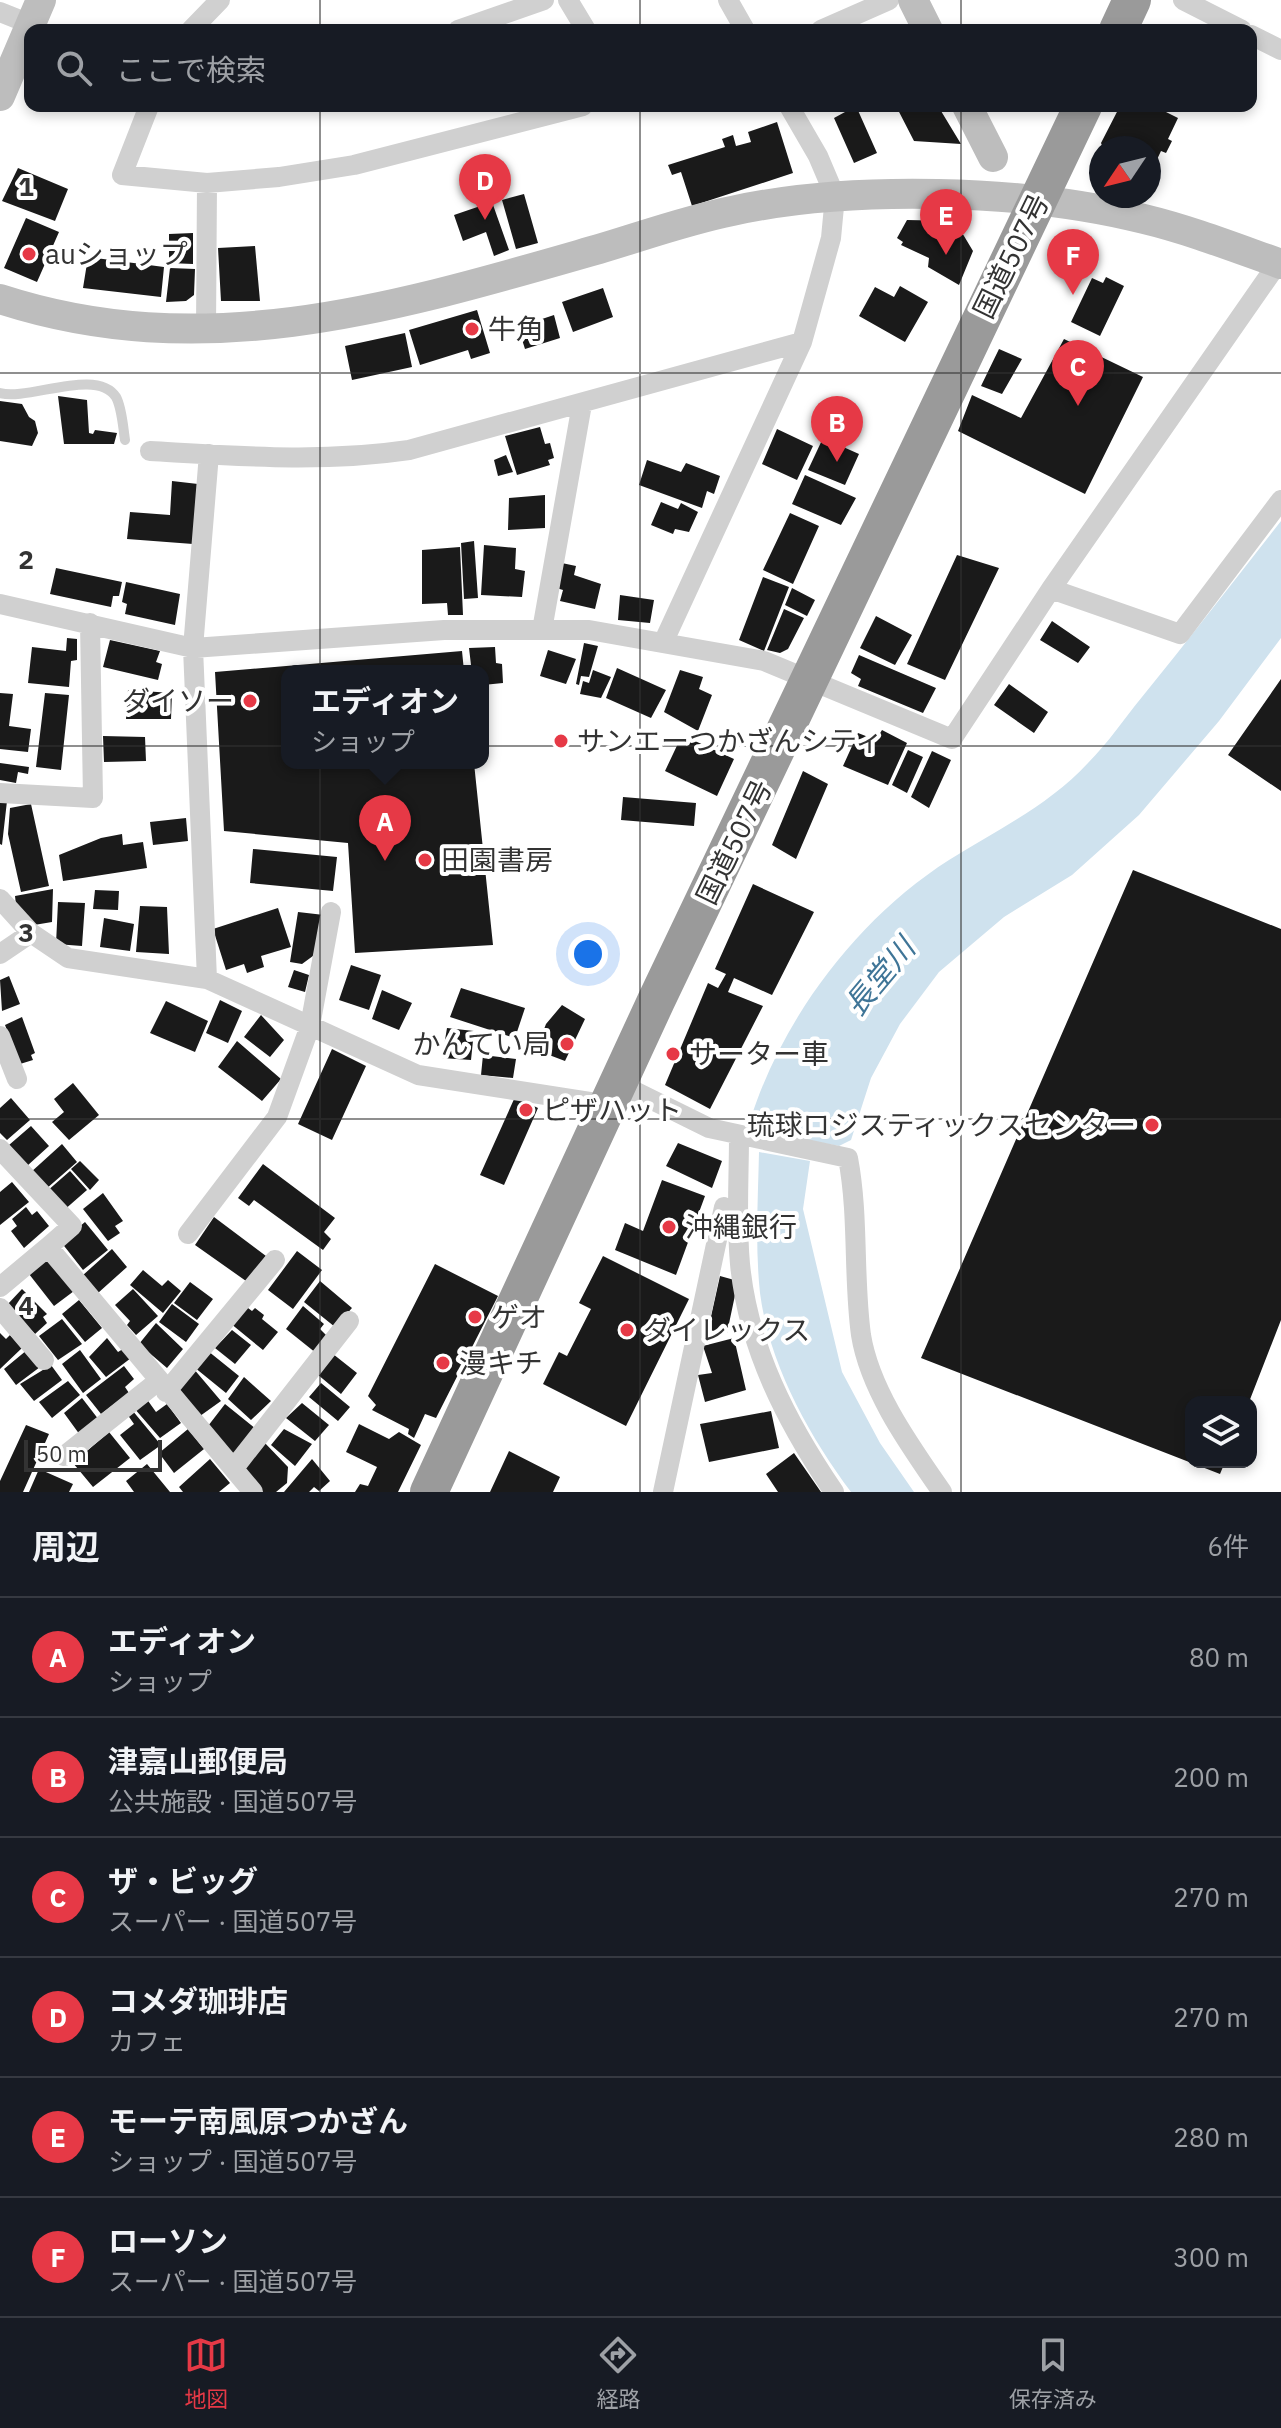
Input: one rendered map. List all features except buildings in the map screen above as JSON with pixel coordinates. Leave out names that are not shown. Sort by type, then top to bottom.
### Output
[{"type":"highway","points":[[1121,24],[1132,0]]},
{"type":"highway","name":"国道507号","points":[[429,1492],[656,1001],[1080,112]]},
{"type":"street","points":[[197,24],[220,0]]},
{"type":"street","points":[[475,24],[544,0]]},
{"type":"street","points":[[568,0],[582,24]]},
{"type":"street","points":[[728,0],[742,24]]},
{"type":"street","points":[[835,24],[889,0]]},
{"type":"street","points":[[913,0],[925,24]]},
{"type":"street","points":[[1183,0],[1230,24]]},
{"type":"street","points":[[0,12],[36,12]]},
{"type":"street","points":[[1257,38],[1281,50]]},
{"type":"street","points":[[0,96],[24,40]]},
{"type":"street","points":[[147,112],[122,175],[207,183],[354,165],[560,112]]},
{"type":"street","points":[[663,643],[802,342],[831,238],[835,196],[818,156],[792,112]]},
{"type":"street","points":[[970,112],[993,157]]},
{"type":"street","points":[[206,331],[207,183]]},
{"type":"street","points":[[0,299],[24,307],[117,323],[206,331],[298,323],[433,297],[732,211],[835,196],[1038,200],[1144,219],[1280,264],[1051,589],[952,739],[764,661],[589,630],[444,630],[193,648],[0,604]]},
{"type":"street","points":[[150,451],[354,458],[468,436],[802,342]]},
{"type":"street","points":[[542,630],[582,404]]},
{"type":"street","points":[[207,979],[193,648],[209,454]]},
{"type":"street","points":[[1051,589],[1180,634],[1281,500]]},
{"type":"street","points":[[0,793],[93,798],[90,623]]},
{"type":"street","points":[[0,899],[31,933],[68,958],[207,979],[418,1075],[614,1094],[709,1128],[848,1158],[854,1191],[862,1338],[892,1420],[942,1492]]},
{"type":"street","points":[[188,1234],[277,1117],[310,1026],[331,912]]},
{"type":"street","points":[[0,954],[31,933]]},
{"type":"street","points":[[0,1036],[17,1079]]},
{"type":"street","points":[[745,1137],[740,1266],[759,1352],[795,1434],[834,1492]]},
{"type":"street","points":[[0,1149],[72,1226],[0,1287]]},
{"type":"street","points":[[663,1492],[724,1207]]},
{"type":"street","points":[[48,1247],[162,1387],[253,1492]]},
{"type":"street","points":[[64,1456],[162,1387],[275,1260]]},
{"type":"street","points":[[0,1308],[44,1360]]},
{"type":"street","points":[[234,1468],[349,1321]]},
{"type":"lane","points":[[0,393],[24,395],[76,384],[109,389],[117,399],[125,440]]},
{"type":"water","name":"長堂川","points":[[1281,521],[1281,638],[1219,721],[1139,815],[1072,875],[1004,917],[939,972],[900,1024],[871,1078],[851,1140],[839,1146],[758,1131],[750,1121],[782,1045],[803,1008],[854,941],[916,884],[1039,805],[1073,778],[1109,739]]},
{"type":"water","points":[[759,1152],[810,1161],[803,1209],[842,1372],[880,1443],[914,1492],[851,1492],[820,1447],[793,1398],[772,1346],[760,1293],[757,1240]]},
{"type":"place","name":"コメダ珈琲店","points":[[485,220]]},
{"type":"place","name":"auショップ","points":[[29,254]]},
{"type":"place","name":"モーテ南風原つかざん","points":[[946,255]]},
{"type":"place","name":"ローソン","points":[[1073,295]]},
{"type":"place","name":"牛角","points":[[472,329]]},
{"type":"place","name":"ザ・ビッグ","points":[[1078,406]]},
{"type":"place","name":"津嘉山郵便局","points":[[837,462]]},
{"type":"place","name":"ダイソー","points":[[250,701]]},
{"type":"place","name":"サンエーつかざんシティ","points":[[561,741]]},
{"type":"place","name":"田園書房","points":[[425,860]]},
{"type":"place","name":"エディオン","points":[[385,861]]},
{"type":"place","name":"かんてい局","points":[[567,1044]]},
{"type":"place","name":"サーター車","points":[[673,1054]]},
{"type":"place","name":"ピザハット","points":[[526,1110]]},
{"type":"place","name":"琉球ロジスティックスセンター","points":[[1152,1125]]},
{"type":"place","name":"沖縄銀行","points":[[669,1227]]},
{"type":"place","name":"ゲオ","points":[[475,1317]]},
{"type":"place","name":"ダイレックス","points":[[627,1330]]},
{"type":"place","name":"漫キチ","points":[[443,1363]]}]
